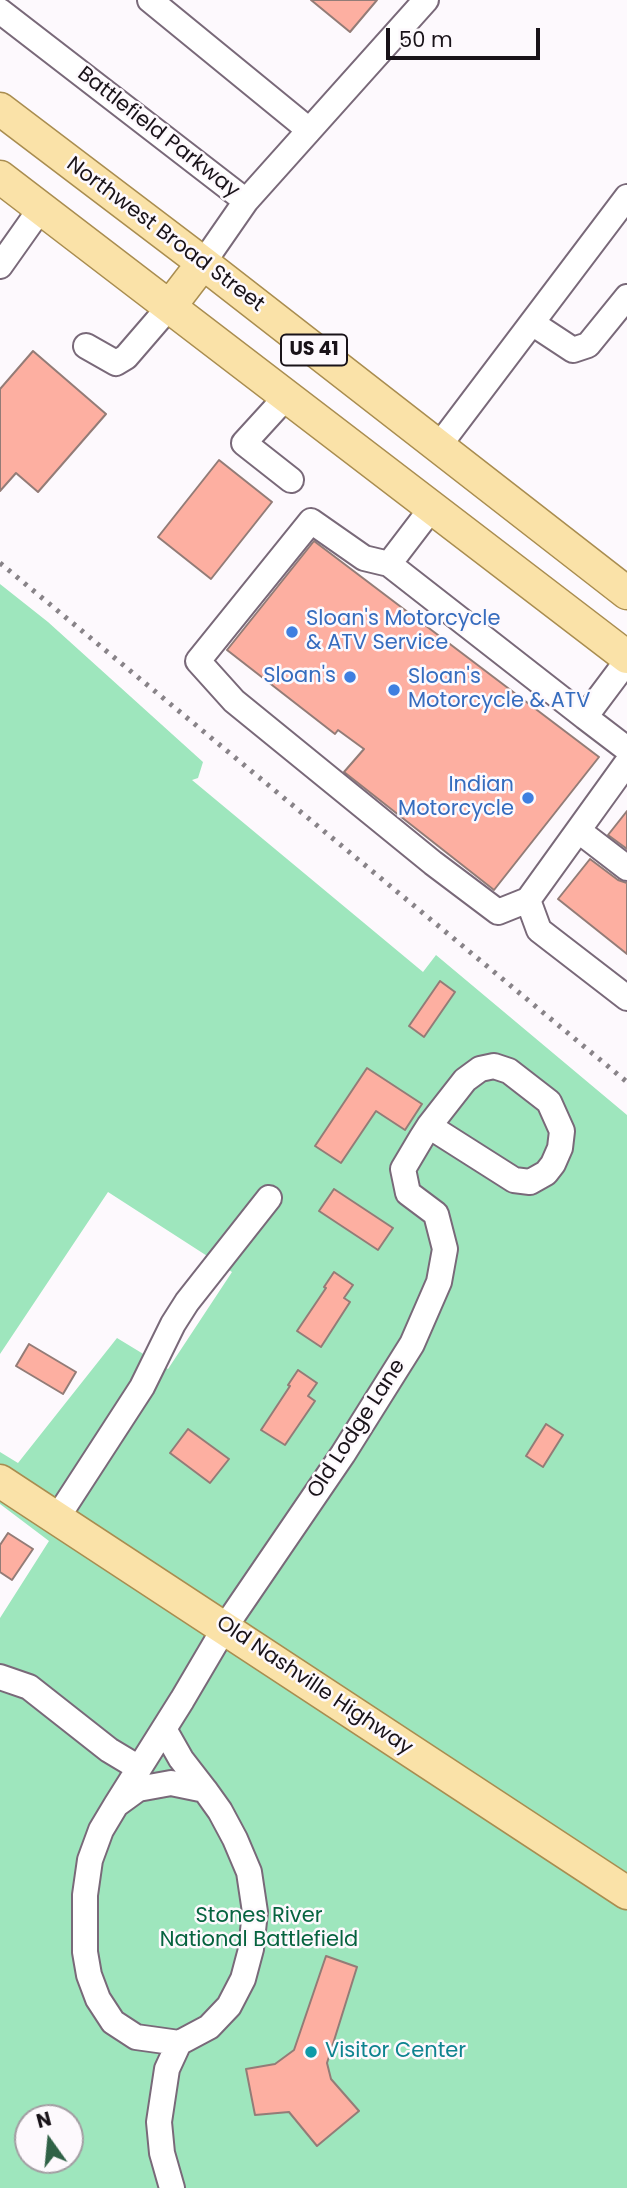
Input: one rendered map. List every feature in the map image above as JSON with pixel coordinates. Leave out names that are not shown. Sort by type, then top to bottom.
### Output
[{"type":"main road","name":"Northwest Broad Street","points":[[0,109],[203,263],[627,593]]},
{"type":"main road","name":"US 41","points":[[0,177],[627,659]]},
{"type":"main road","points":[[170,306],[203,263]]},
{"type":"main road","points":[[406,490],[438,447]]},
{"type":"main road","name":"Old Nashville Highway","points":[[0,1481],[627,1893]]},
{"type":"street","points":[[150,0],[309,130]]},
{"type":"street","points":[[246,201],[426,0]]},
{"type":"street","name":"Battlefield Parkway","points":[[12,10],[246,201],[203,263]]},
{"type":"street","points":[[0,266],[41,208]]},
{"type":"street","points":[[438,447],[531,323],[622,213]]},
{"type":"street","points":[[531,323],[573,350],[588,345],[627,297]]},
{"type":"street","points":[[86,346],[116,363],[126,358],[170,306]]},
{"type":"street","points":[[286,397],[244,443],[291,480]]},
{"type":"street","points":[[389,564],[431,509]]},
{"type":"street","points":[[311,521],[364,558],[389,564],[585,717],[627,760],[528,900],[498,912],[433,863],[234,701],[198,661],[311,521]]},
{"type":"street","points":[[585,717],[627,659]]},
{"type":"street","points":[[579,831],[627,868]]},
{"type":"street","points":[[528,900],[539,930],[627,998]]},
{"type":"street","points":[[494,1066],[509,1071],[549,1102],[562,1131],[560,1148],[553,1164],[530,1182],[514,1180],[429,1126],[465,1080],[480,1069],[494,1066]]},
{"type":"street","name":"Old Lodge Lane","points":[[116,1805],[225,1627],[343,1454],[412,1344],[439,1282],[445,1249],[436,1214],[408,1193],[403,1169],[429,1126]]},
{"type":"street","points":[[57,1518],[142,1387],[187,1302],[269,1198]]},
{"type":"street","points":[[0,1677],[29,1687],[109,1750],[139,1768]]},
{"type":"street","points":[[164,1729],[181,1759],[205,1790],[235,1839],[249,1872],[255,1912],[251,1949],[243,1979],[229,2006],[209,2027],[179,2043],[136,2037],[113,2022],[98,1999],[89,1975],[85,1952],[85,1906],[90,1860],[101,1830],[116,1805],[138,1789],[170,1783],[205,1790]]},
{"type":"street","points":[[172,2188],[162,2153],[159,2122],[167,2069],[179,2043]]},
{"type":"green space","name":"Stones River National Battlefield","points":[[0,584],[48,622],[203,762],[198,778],[192,780],[423,972],[436,955],[627,1115],[627,2188],[0,2188],[0,1618],[49,1541],[0,1504],[0,1452],[18,1463],[117,1338],[168,1369],[232,1272],[108,1192],[0,1354]]},
{"type":"building","points":[[311,0],[377,0],[350,32]]},
{"type":"building","points":[[33,351],[106,414],[38,492],[16,473],[0,491],[0,389]]},
{"type":"building","points":[[219,460],[272,502],[211,579],[158,537]]},
{"type":"building","name":"Sloan's Motorcycle & ATV","points":[[314,541],[599,757],[494,890],[344,772],[364,749],[338,730],[335,734],[227,650]]},
{"type":"building","points":[[627,811],[627,849],[608,835]]},
{"type":"building","points":[[590,859],[618,880],[627,883],[627,954],[558,899]]},
{"type":"building","points":[[440,981],[455,992],[424,1037],[409,1026]]},
{"type":"building","points":[[367,1068],[422,1104],[405,1130],[376,1111],[341,1163],[315,1146]]},
{"type":"building","points":[[334,1189],[393,1228],[378,1250],[319,1211]]},
{"type":"building","points":[[334,1272],[353,1285],[344,1298],[350,1302],[321,1347],[297,1331]]},
{"type":"building","points":[[29,1344],[76,1372],[63,1394],[16,1366]]},
{"type":"building","points":[[298,1370],[317,1383],[308,1396],[315,1401],[285,1445],[261,1430]]},
{"type":"building","points":[[546,1424],[563,1435],[543,1467],[526,1456]]},
{"type":"building","points":[[188,1429],[229,1459],[210,1483],[170,1453]]},
{"type":"building","points":[[8,1533],[33,1549],[12,1580],[0,1572],[0,1545]]},
{"type":"building","name":"Visitor Center","points":[[326,1956],[357,1967],[327,2063],[331,2079],[359,2111],[317,2146],[289,2112],[255,2115],[246,2069],[275,2064],[294,2050]]},
{"type":"railway","points":[[0,563],[627,1082]]},
{"type":"place","name":"Sloan's Motorcycle & ATV Service","points":[[292,632]]},
{"type":"place","name":"Sloan's","points":[[350,677]]},
{"type":"place","name":"Sloan's Motorcycle & ATV","points":[[394,690]]},
{"type":"place","name":"Indian Motorcycle","points":[[528,798]]},
{"type":"place","name":"Visitor Center","points":[[311,2052]]}]
